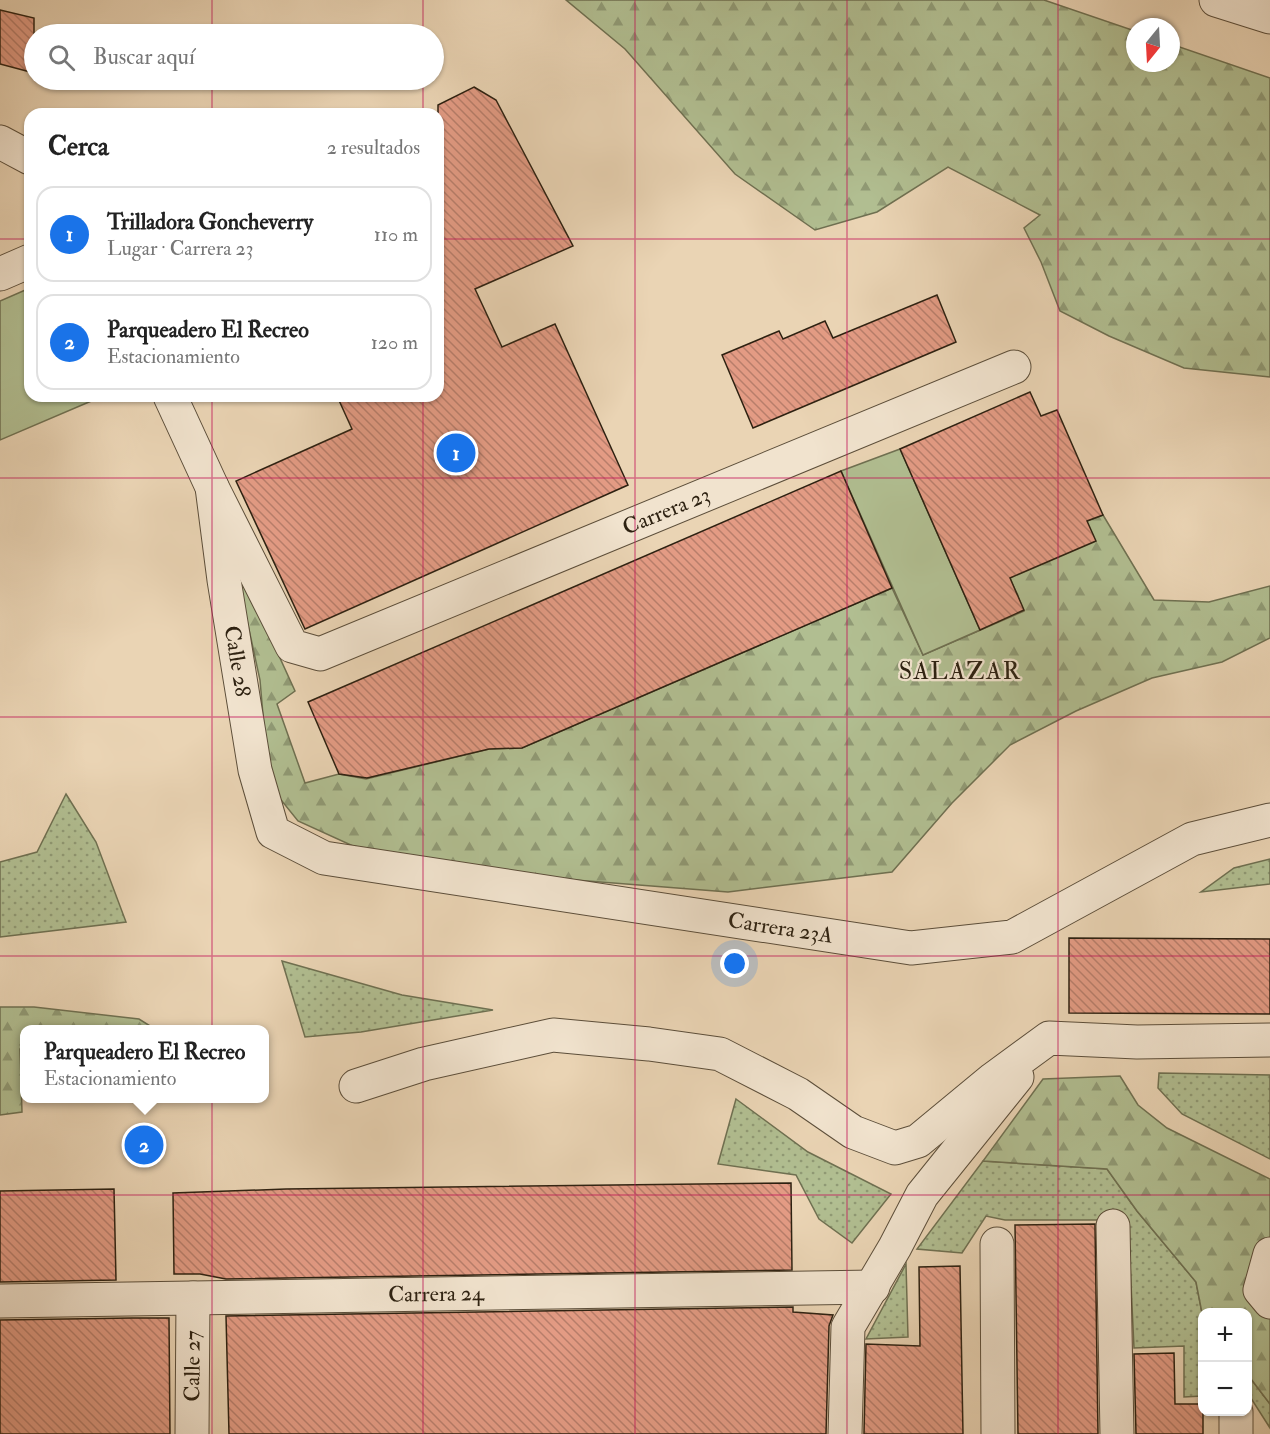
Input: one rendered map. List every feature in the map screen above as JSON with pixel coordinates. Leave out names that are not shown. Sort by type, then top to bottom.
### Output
[{"type":"street","points":[[1216,0],[1270,17]]},
{"type":"street","points":[[0,142],[24,155]]},
{"type":"street","points":[[0,274],[24,264]]},
{"type":"street","name":"Carrera 23","points":[[320,654],[1014,367]]},
{"type":"street","name":"Calle 28","points":[[173,402],[212,487],[292,646],[320,654]]},
{"type":"street","name":"Calle 28","points":[[212,487],[224,580],[255,770],[273,832]]},
{"type":"street","name":"Carrera 23A","points":[[273,832],[324,858],[911,948],[1012,937],[1192,839],[1270,820]]},
{"type":"street","points":[[356,1086],[424,1064],[553,1035],[649,1044],[720,1054],[798,1095],[853,1132],[895,1148],[918,1141],[993,1079],[1049,1038],[1137,1042],[1270,1040]]},
{"type":"street","points":[[845,1434],[848,1327],[873,1287],[922,1195],[1049,1038]]},
{"type":"street","points":[[1113,1227],[1117,1434]]},
{"type":"street","points":[[997,1244],[998,1434]]},
{"type":"street","points":[[1270,1254],[1260,1290],[1270,1302]]},
{"type":"street","name":"Carrera 24","points":[[0,1301],[873,1287]]},
{"type":"street","name":"Calle 27","points":[[192,1434],[193,1298]]},
{"type":"street","points":[[1236,1416],[1236,1434]]},
{"type":"green space","points":[[566,0],[1044,0],[1126,28],[1126,72],[1180,72],[1180,47],[1270,78],[1270,377],[1184,368],[1109,336],[1060,311],[1041,262],[1024,228],[1040,215],[948,167],[877,212],[815,230],[735,174],[625,49]]},
{"type":"green space","points":[[24,291],[24,402],[89,402],[0,440],[0,301]]},
{"type":"green space","points":[[900,449],[980,630],[923,655],[841,471]]},
{"type":"green space","points":[[1103,515],[1154,600],[1209,602],[1270,586],[1270,638],[1222,662],[1152,678],[1076,711],[1010,745],[952,803],[892,872],[728,892],[537,877],[353,846],[298,821],[269,785],[260,680],[238,579],[243,577],[295,691],[277,704],[305,783],[339,774],[366,779],[489,749],[522,748],[892,588],[923,655],[1024,611],[1010,578],[1087,521]]},
{"type":"green space","points":[[66,794],[96,842],[126,922],[0,937],[0,862],[37,852]]},
{"type":"green space","points":[[1270,859],[1270,884],[1201,892],[1234,868]]},
{"type":"green space","points":[[282,961],[402,995],[493,1010],[361,1032],[305,1037]]},
{"type":"green space","points":[[0,1007],[34,1007],[139,1019],[149,1025],[20,1025],[22,1112],[0,1115]]},
{"type":"green space","points":[[1159,1073],[1270,1075],[1270,1159],[1182,1114],[1158,1088]]},
{"type":"green space","points":[[1120,1076],[1138,1105],[1167,1128],[1270,1179],[1270,1404],[1252,1380],[1252,1308],[1201,1308],[1196,1282],[1137,1211],[1107,1169],[983,1161],[1043,1079]]},
{"type":"green space","points":[[736,1099],[808,1152],[891,1194],[852,1243],[819,1219],[796,1175],[718,1164]]},
{"type":"green space","points":[[983,1161],[1107,1169],[1137,1211],[1196,1282],[1201,1308],[1198,1308],[1198,1396],[1184,1397],[1184,1346],[1134,1348],[1128,1220],[1005,1220],[986,1216],[962,1253],[917,1249]]},
{"type":"green space","points":[[906,1264],[908,1337],[866,1339]]},
{"type":"green space","points":[[1252,1380],[1270,1404],[1270,1428],[1252,1400]]},
{"type":"building","points":[[0,10],[34,18],[34,24],[24,24],[24,70],[0,64]]},
{"type":"building","points":[[474,87],[496,100],[573,246],[475,289],[502,347],[555,324],[628,485],[305,629],[236,481],[352,429],[340,402],[444,402],[444,108],[438,108],[438,105]]},
{"type":"building","points":[[937,295],[956,342],[753,428],[722,355],[779,331],[783,339],[825,321],[833,338]]},
{"type":"building","points":[[1030,392],[1041,416],[1057,410],[1103,515],[1087,521],[1096,541],[1010,578],[1024,610],[980,630],[900,449]]},
{"type":"building","points":[[841,471],[892,588],[522,748],[489,749],[367,778],[339,774],[308,702]]},
{"type":"building","points":[[1069,938],[1270,939],[1270,1014],[1069,1013]]},
{"type":"building","points":[[791,1183],[792,1270],[226,1279],[200,1274],[174,1274],[173,1193],[286,1189]]},
{"type":"building","points":[[114,1189],[116,1280],[0,1282],[0,1191]]},
{"type":"building","points":[[1095,1224],[1098,1434],[1018,1434],[1015,1225]]},
{"type":"building","points":[[960,1266],[963,1434],[864,1434],[866,1344],[920,1346],[919,1267]]},
{"type":"building","points":[[793,1307],[793,1312],[833,1315],[829,1326],[826,1434],[229,1434],[226,1316]]},
{"type":"building","points":[[169,1318],[170,1434],[0,1434],[0,1320]]},
{"type":"building","points":[[1174,1353],[1175,1404],[1198,1404],[1198,1416],[1203,1416],[1203,1434],[1136,1434],[1134,1354]]},
{"type":"place","name":"Trilladora Goncheverry","points":[[456,453]]},
{"type":"place","name":"Parqueadero El Recreo","points":[[144,1145]]},
{"type":"district","name":"SALAZAR","points":[[960,671]]}]
